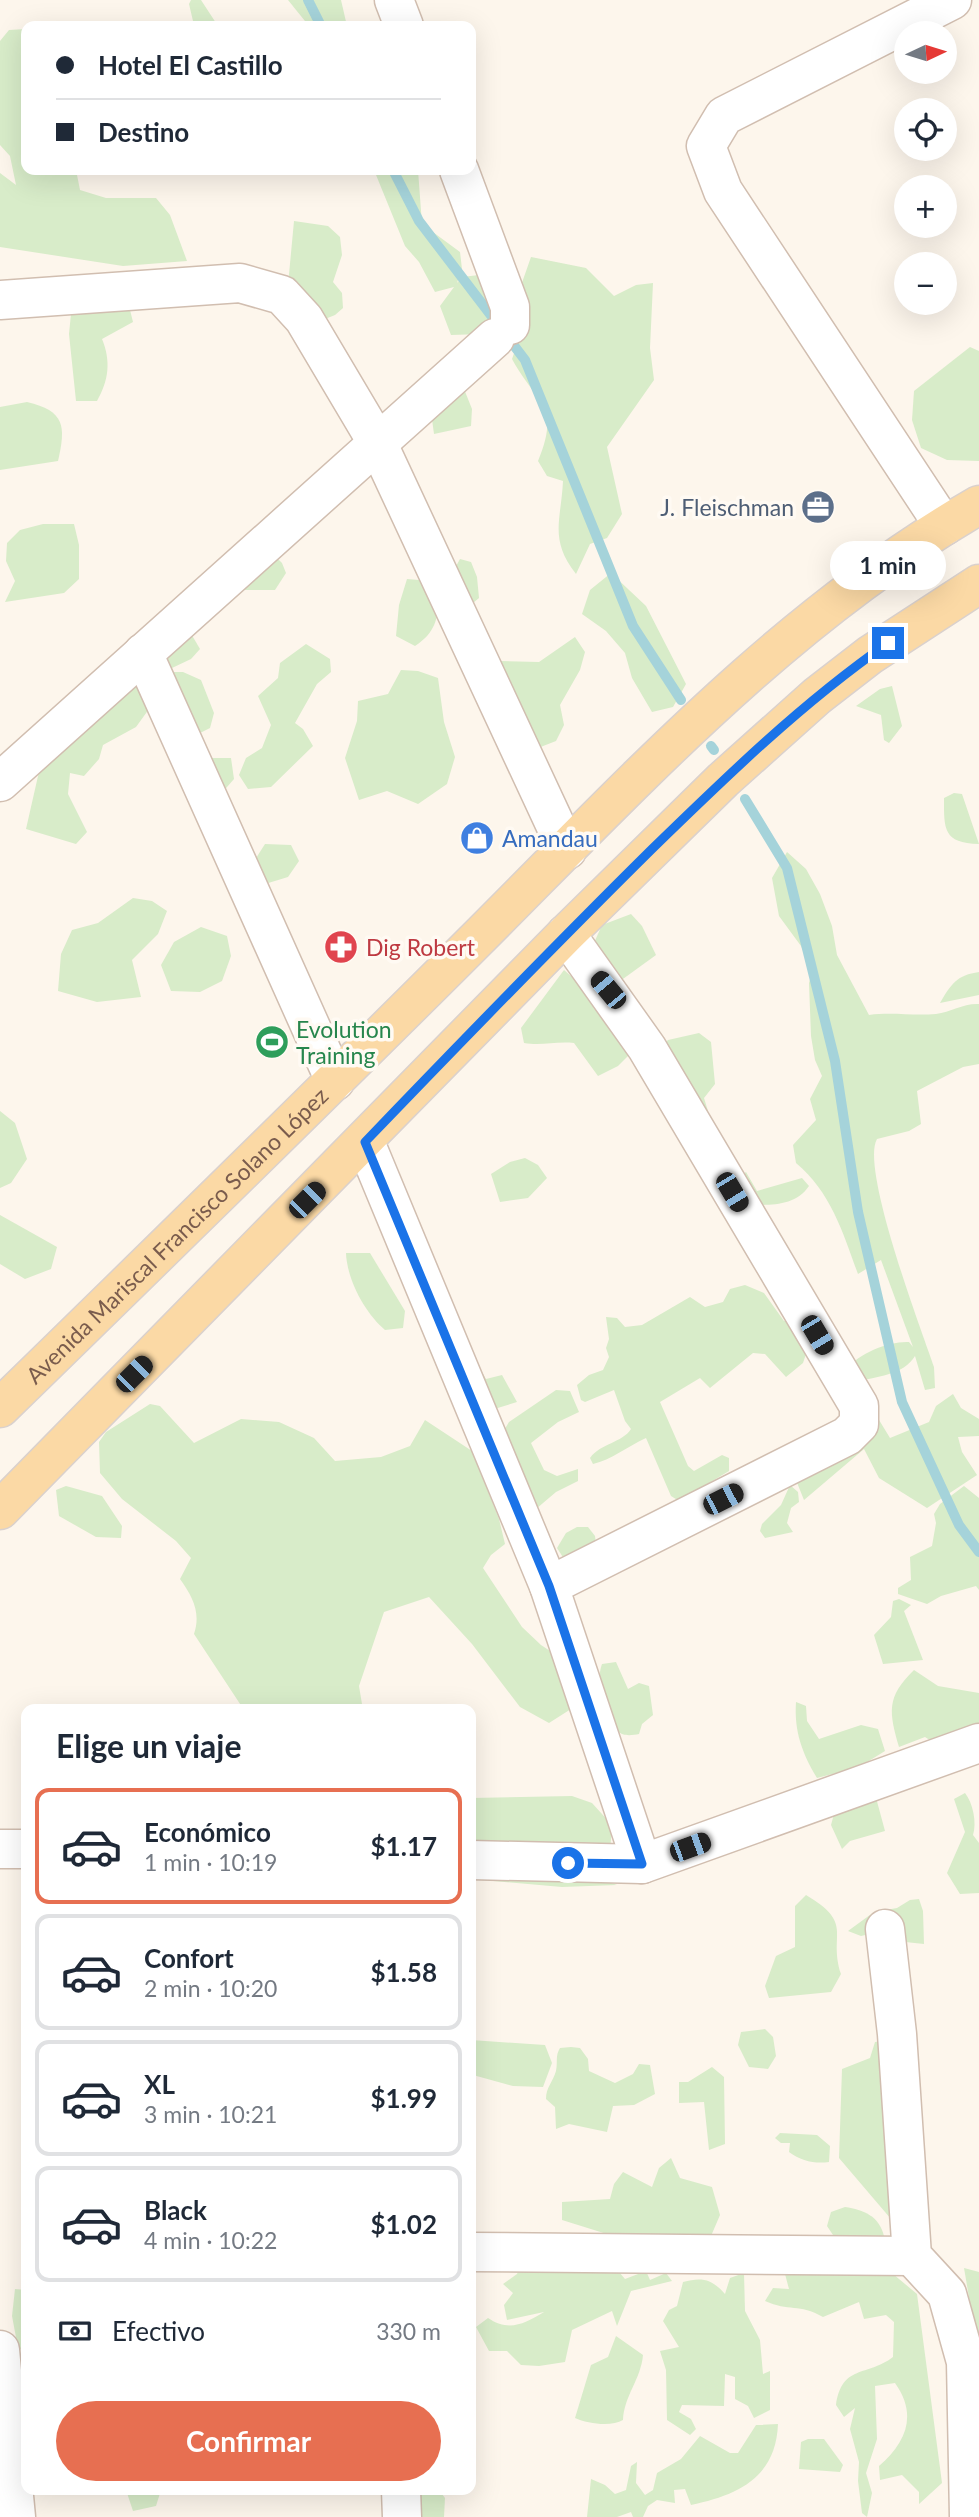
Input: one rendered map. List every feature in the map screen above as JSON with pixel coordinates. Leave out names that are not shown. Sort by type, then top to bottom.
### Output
[{"type":"main road","name":"Avenida Mariscal Francisco Solano López","points":[[0,1408],[335,1081],[701,715],[849,592],[979,505]]},
{"type":"main road","points":[[0,1510],[365,1142],[566,934],[723,780],[817,696],[881,648],[979,584]]},
{"type":"street","points":[[394,0],[402,21]]},
{"type":"street","points":[[944,526],[723,191],[706,146],[724,116],[952,0]]},
{"type":"street","points":[[0,782],[502,331],[510,307],[461,175]]},
{"type":"street","points":[[0,300],[240,283],[282,295],[304,319],[377,442],[566,850]]},
{"type":"street","points":[[142,653],[335,1081]]},
{"type":"street","points":[[549,1586],[848,1436],[859,1424],[859,1406],[647,1048],[566,934]]},
{"type":"street","points":[[365,1142],[549,1586],[642,1864]]},
{"type":"street","points":[[476,1860],[642,1864],[979,1743]]},
{"type":"street","points":[[0,1849],[21,1849]]},
{"type":"street","points":[[885,1929],[897,2034],[912,2256],[947,2294],[966,2362],[969,2517]]},
{"type":"street","points":[[476,2252],[912,2256]]},
{"type":"street","points":[[0,2350],[11,2425],[16,2517]]},
{"type":"street","points":[[401,2495],[402,2517]]},
{"type":"green space","points":[[191,0],[201,0],[215,21],[193,21],[189,4]]},
{"type":"green space","points":[[288,0],[341,0],[346,21],[305,21]]},
{"type":"green space","points":[[21,29],[21,175],[77,175],[80,190],[106,198],[156,198],[170,215],[187,261],[123,266],[0,247],[0,173],[16,185],[10,156],[0,145],[0,41],[9,30]]},
{"type":"green space","points":[[376,175],[418,175],[422,224],[460,252],[462,269],[457,283],[462,277],[479,275],[511,314],[531,257],[586,268],[614,296],[636,285],[653,283],[650,348],[654,380],[607,447],[622,514],[607,538],[590,544],[576,574],[559,540],[563,481],[547,476],[538,461],[545,442],[546,416],[543,406],[512,359],[518,342],[483,334],[451,335],[440,306],[454,287],[435,292],[419,262],[405,246]]},
{"type":"green space","points":[[294,221],[328,226],[340,237],[342,255],[333,282],[342,293],[343,308],[335,315],[315,323],[288,285]]},
{"type":"green space","points":[[72,304],[129,306],[133,322],[102,339],[107,355],[107,370],[97,401],[76,401],[69,334]]},
{"type":"green space","points":[[970,347],[979,351],[979,461],[947,460],[921,448],[912,420],[914,391]]},
{"type":"green space","points":[[464,389],[472,409],[471,426],[434,434],[431,412]]},
{"type":"green space","points":[[27,402],[49,410],[60,422],[62,438],[58,461],[0,470],[0,407]]},
{"type":"green space","points":[[43,524],[74,524],[79,545],[79,579],[64,593],[5,602],[15,581],[6,561],[7,543],[20,530]]},
{"type":"green space","points":[[266,547],[282,563],[286,573],[275,590],[229,590]]},
{"type":"green space","points":[[460,559],[471,562],[477,577],[479,598],[467,608],[440,596],[434,625],[422,641],[415,646],[396,636],[399,605],[407,579],[431,581],[440,595]]},
{"type":"green space","points":[[611,573],[646,606],[686,684],[673,707],[652,712],[632,678],[625,653],[606,631],[582,614],[590,590]]},
{"type":"green space","points":[[190,632],[200,649],[191,659],[172,668],[156,657]]},
{"type":"green space","points":[[575,637],[585,652],[580,670],[560,705],[564,725],[556,741],[538,748],[500,661],[539,662]]},
{"type":"green space","points":[[306,644],[330,659],[331,672],[317,684],[295,723],[303,729],[313,746],[271,787],[248,789],[239,775],[246,758],[262,748],[271,725],[258,696],[278,678],[280,663]]},
{"type":"green space","points":[[401,670],[418,671],[438,678],[444,722],[455,757],[447,784],[418,804],[387,791],[359,800],[345,758],[357,721],[358,701],[388,694]]},
{"type":"green space","points":[[169,672],[183,672],[201,680],[214,713],[210,728],[188,739]]},
{"type":"green space","points":[[127,679],[144,693],[149,709],[136,727],[103,745],[99,759],[84,776],[70,773],[68,794],[87,832],[76,844],[26,829],[48,732]]},
{"type":"green space","points":[[892,686],[902,726],[889,743],[884,740],[881,715],[856,706],[880,689]]},
{"type":"green space","points":[[211,758],[231,758],[234,779],[220,795],[202,772]]},
{"type":"green space","points":[[954,793],[962,794],[979,844],[958,841],[948,832],[944,818],[944,798]]},
{"type":"green space","points":[[265,844],[291,845],[299,861],[288,877],[265,884],[249,869]]},
{"type":"green space","points":[[787,852],[806,869],[820,894],[832,926],[837,955],[869,1015],[936,1014],[979,1004],[979,1064],[963,1067],[917,1091],[921,1124],[909,1131],[877,1139],[874,1156],[884,1214],[934,1367],[935,1388],[925,1390],[915,1356],[896,1371],[855,1382],[847,1369],[867,1353],[884,1346],[909,1342],[913,1347],[881,1260],[858,1274],[827,1200],[808,1174],[796,1163],[793,1145],[816,1120],[810,1099],[822,1076],[815,1060],[811,1036],[809,983],[812,972],[801,946],[779,916],[772,878]]},
{"type":"green space","points":[[133,898],[152,901],[167,911],[158,934],[132,960],[141,997],[97,1002],[58,991],[61,954],[72,930],[98,923]]},
{"type":"green space","points":[[631,914],[642,926],[656,955],[616,984],[589,954],[602,925]]},
{"type":"green space","points":[[201,927],[227,936],[231,956],[222,981],[200,992],[171,991],[161,965],[174,942]]},
{"type":"green space","points":[[564,970],[590,993],[594,1009],[622,1016],[641,1043],[618,1066],[598,1076],[574,1043],[524,1043],[521,1028]]},
{"type":"green space","points":[[979,972],[979,995],[940,1003],[955,982],[965,975]]},
{"type":"green space","points":[[699,1033],[711,1042],[715,1084],[704,1098],[708,1111],[681,1123],[659,1049],[668,1040]]},
{"type":"green space","points":[[0,1111],[15,1123],[27,1159],[11,1183],[0,1188]]},
{"type":"green space","points":[[525,1158],[538,1165],[547,1178],[528,1198],[500,1202],[491,1174],[510,1162]]},
{"type":"green space","points":[[746,1172],[757,1191],[802,1178],[809,1186],[802,1194],[784,1203],[731,1204],[726,1188]]},
{"type":"green space","points":[[0,1215],[57,1247],[51,1269],[25,1279],[0,1264]]},
{"type":"green space","points":[[346,1253],[370,1253],[405,1311],[403,1328],[385,1330],[371,1315],[358,1295]]},
{"type":"green space","points":[[745,1285],[764,1293],[784,1321],[796,1319],[808,1348],[803,1363],[786,1377],[765,1354],[753,1353],[710,1388],[700,1378],[660,1402],[688,1466],[694,1471],[722,1455],[729,1458],[729,1471],[679,1501],[671,1496],[646,1438],[593,1464],[590,1458],[595,1453],[631,1429],[625,1421],[614,1390],[585,1402],[581,1400],[577,1385],[589,1375],[603,1370],[609,1357],[606,1348],[609,1339],[606,1317],[617,1318],[625,1327],[642,1325],[690,1297],[705,1307],[723,1302],[730,1289]]},
{"type":"green space","points":[[478,1365],[486,1379],[502,1375],[517,1402],[478,1414],[461,1392]]},
{"type":"green space","points":[[556,1390],[570,1391],[579,1412],[558,1422],[531,1443],[544,1470],[557,1476],[578,1469],[578,1481],[556,1492],[536,1509],[500,1437],[509,1422]]},
{"type":"green space","points":[[953,1394],[961,1408],[979,1419],[979,1436],[958,1437],[962,1452],[977,1475],[927,1508],[879,1478],[864,1449],[804,1500],[788,1460],[876,1415],[890,1438],[929,1422],[936,1406]]},
{"type":"green space","points":[[150,1404],[160,1406],[194,1443],[241,1419],[279,1422],[314,1438],[335,1461],[381,1457],[410,1446],[425,1420],[472,1451],[499,1519],[505,1544],[491,1555],[483,1568],[522,1627],[541,1645],[594,1680],[582,1702],[549,1723],[520,1707],[472,1644],[429,1597],[384,1612],[359,1686],[362,1704],[240,1704],[194,1634],[197,1619],[195,1605],[180,1579],[191,1558],[176,1541],[122,1499],[100,1473],[99,1442],[106,1432]]},
{"type":"green space","points":[[790,1485],[798,1492],[799,1502],[791,1508],[787,1523],[793,1532],[765,1538],[760,1531],[762,1524],[781,1505]]},
{"type":"green space","points":[[66,1486],[102,1496],[122,1526],[121,1538],[96,1537],[59,1516],[56,1490]]},
{"type":"green space","points":[[964,1486],[979,1498],[979,1590],[976,1586],[941,1596],[927,1604],[898,1594],[898,1588],[911,1580],[910,1557],[932,1546],[936,1523],[934,1514],[940,1504]]},
{"type":"green space","points":[[577,1527],[588,1527],[595,1536],[597,1553],[568,1565],[557,1548],[566,1533]]},
{"type":"green space","points":[[899,1599],[911,1605],[904,1611],[923,1660],[883,1664],[874,1635],[891,1617],[893,1601]]},
{"type":"green space","points":[[616,1662],[628,1689],[639,1683],[649,1686],[653,1715],[642,1724],[639,1734],[622,1734],[615,1729],[605,1713],[600,1692],[600,1672],[602,1664]]},
{"type":"green space","points":[[914,1670],[938,1686],[979,1693],[979,1733],[939,1746],[925,1737],[899,1747],[892,1706],[898,1688]]},
{"type":"green space","points":[[796,1702],[806,1706],[807,1721],[819,1739],[861,1725],[878,1729],[885,1751],[859,1767],[817,1778],[800,1742]]},
{"type":"green space","points":[[965,1793],[974,1813],[973,1835],[979,1843],[979,1893],[960,1894],[947,1873],[965,1832],[954,1799]]},
{"type":"green space","points":[[875,1794],[885,1831],[850,1841],[842,1849],[831,1825],[834,1814]]},
{"type":"green space","points":[[572,1796],[592,1803],[612,1825],[610,1853],[565,1867],[617,1885],[562,1887],[476,1879],[476,1798]]},
{"type":"green space","points":[[806,1895],[821,1905],[835,1922],[841,1974],[831,1992],[769,1998],[765,1986],[776,1956],[795,1947],[795,1906]]},
{"type":"green space","points":[[919,1899],[923,1911],[924,1944],[896,1941],[874,1933],[861,1936],[848,1931],[874,1912],[897,1908],[910,1900]]},
{"type":"green space","points":[[765,2029],[773,2037],[776,2056],[768,2069],[749,2067],[738,2045],[741,2032]]},
{"type":"green space","points":[[476,2040],[545,2045],[552,2063],[543,2087],[513,2086],[476,2075]]},
{"type":"green space","points":[[890,2040],[891,2219],[839,2158],[842,2069],[870,2058],[875,2042]]},
{"type":"green space","points":[[560,2048],[580,2048],[588,2059],[589,2071],[615,2083],[633,2074],[639,2064],[650,2065],[655,2094],[634,2105],[613,2106],[607,2132],[569,2124],[556,2129],[555,2107],[546,2099],[546,2095],[556,2071],[558,2051]]},
{"type":"green space","points":[[712,2067],[724,2077],[725,2144],[709,2150],[704,2102],[679,2103],[679,2082],[688,2082]]},
{"type":"green space","points":[[780,2133],[817,2135],[830,2146],[829,2162],[819,2163],[798,2158],[789,2152],[790,2143],[781,2143],[775,2138]]},
{"type":"green space","points":[[671,2158],[680,2178],[712,2187],[720,2215],[708,2243],[642,2245],[562,2220],[562,2202],[610,2199],[614,2184],[623,2172],[652,2187],[659,2168]]},
{"type":"green space","points":[[845,2207],[864,2212],[878,2223],[884,2236],[876,2245],[835,2238],[827,2226],[831,2212]]},
{"type":"green space","points":[[524,2259],[613,2265],[625,2279],[646,2271],[650,2280],[666,2273],[672,2281],[631,2291],[617,2326],[612,2311],[572,2330],[565,2362],[539,2366],[521,2365],[507,2351],[489,2351],[476,2327],[488,2318],[503,2325],[516,2325],[544,2312],[507,2320],[504,2305],[513,2293],[503,2284],[517,2274]]},
{"type":"green space","points":[[875,2259],[917,2294],[942,2483],[919,2504],[919,2492],[902,2475],[880,2480],[879,2466],[902,2438],[907,2417],[906,2406],[895,2383],[875,2386],[877,2439],[866,2473],[872,2493],[867,2517],[862,2513],[858,2481],[859,2462],[850,2429],[855,2408],[844,2417],[836,2405],[839,2392],[850,2377],[893,2357],[894,2322],[886,2315],[864,2319],[859,2302],[823,2317],[807,2310],[765,2301],[773,2288],[789,2289],[785,2274],[806,2265]]},
{"type":"green space","points":[[964,2268],[979,2272],[979,2356]]},
{"type":"green space","points":[[744,2273],[745,2311],[760,2340],[763,2374],[770,2371],[770,2410],[754,2418],[748,2406],[735,2399],[735,2377],[725,2374],[724,2406],[682,2405],[679,2412],[691,2419],[696,2429],[690,2435],[667,2420],[666,2370],[660,2351],[679,2347],[663,2321],[669,2310],[677,2306],[683,2282],[706,2280],[725,2294],[730,2278]]},
{"type":"green space","points":[[15,2289],[21,2290],[21,2350],[18,2348],[12,2316]]},
{"type":"green space","points":[[616,2336],[643,2355],[626,2403],[623,2420],[600,2424],[575,2418],[591,2365],[608,2357]]},
{"type":"green space","points":[[778,2424],[776,2442],[762,2470],[752,2481],[725,2496],[691,2505],[685,2489],[674,2490],[675,2503],[657,2500],[648,2506],[643,2517],[633,2517],[631,2512],[617,2517],[587,2517],[591,2479],[605,2485],[615,2494],[626,2490],[631,2466],[637,2462],[636,2483],[645,2495],[653,2490],[657,2473],[681,2459],[700,2436],[730,2453],[738,2453],[756,2425]]},
{"type":"green space","points":[[824,2439],[843,2465],[840,2472],[799,2469],[801,2442]]},
{"type":"green space","points":[[128,2495],[159,2495],[156,2506],[133,2511]]},
{"type":"green space","points":[[413,2495],[443,2495],[445,2498],[444,2517],[416,2517]]},
{"type":"waterway","points":[[308,0],[318,21]]},
{"type":"waterway","points":[[396,175],[419,221],[525,360],[633,626],[681,700]]},
{"type":"waterway","points":[[711,746],[714,750]]},
{"type":"waterway","points":[[745,799],[787,868],[835,1061],[858,1212],[902,1402],[959,1525],[979,1552]]},
{"type":"place","name":"J. Fleischman","points":[[818,507]]},
{"type":"place","name":"Amandau","points":[[477,838]]},
{"type":"place","name":"Dig Robert","points":[[341,947]]},
{"type":"place","name":"Evolution Training","points":[[272,1042]]},
{"type":"route","points":[[568,1863],[642,1864],[549,1586],[365,1142],[566,934],[723,780],[817,696],[888,643]]}]
